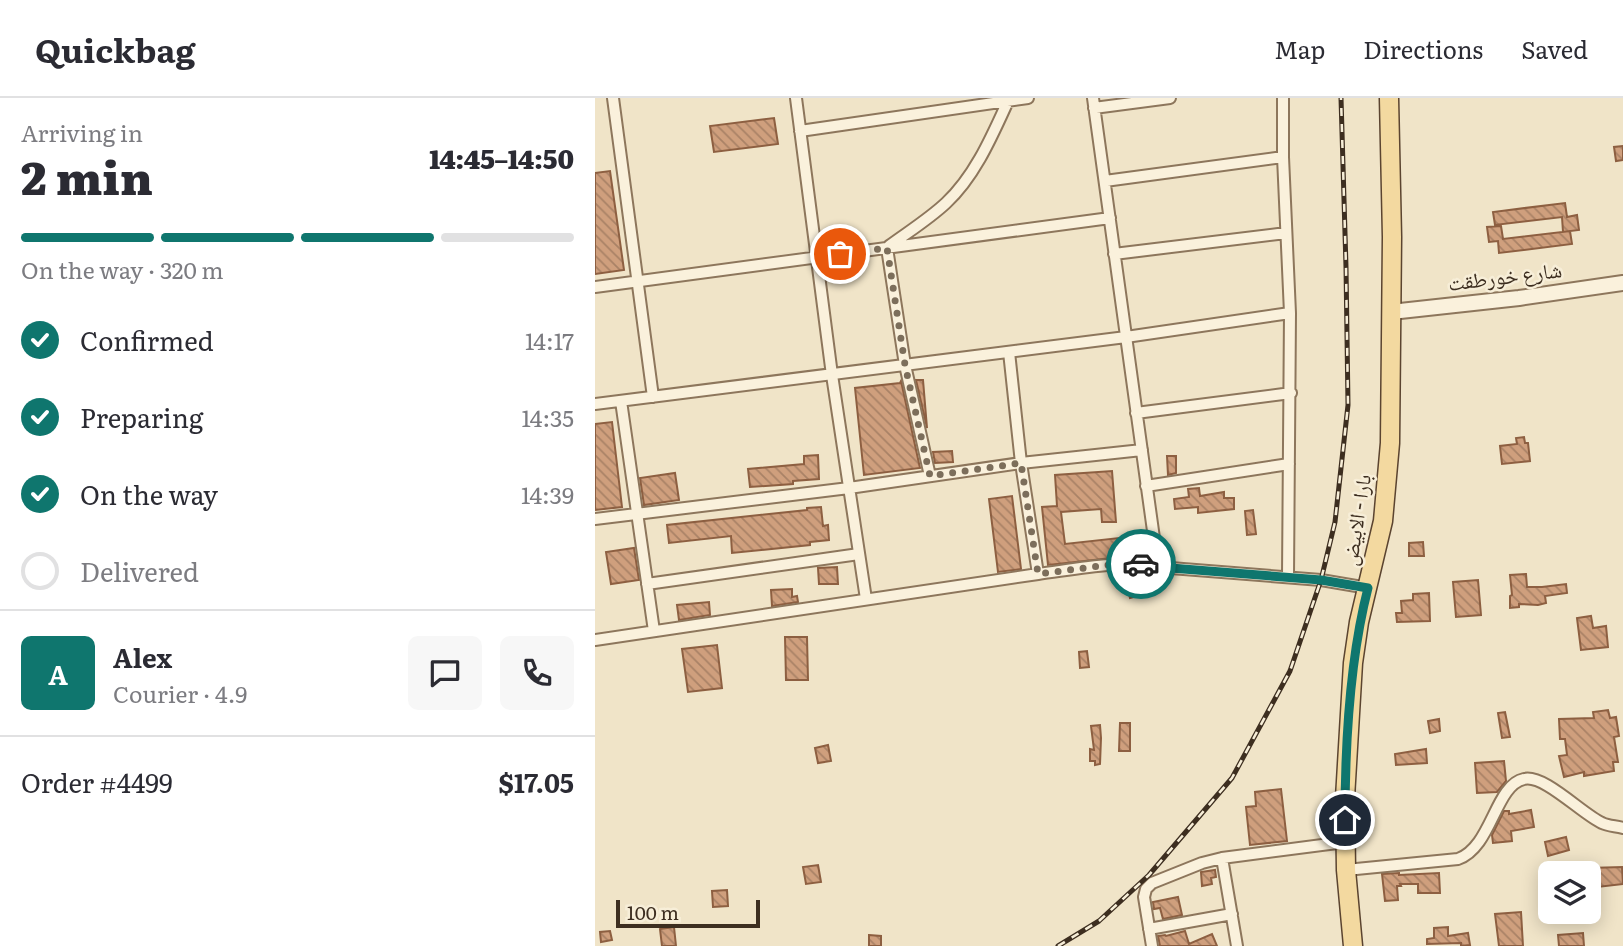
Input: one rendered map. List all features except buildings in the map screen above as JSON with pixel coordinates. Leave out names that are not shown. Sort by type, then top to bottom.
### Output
[{"type":"main road","name":"بارا - الابيض","points":[[1353,946],[1346,870],[1345,798],[1353,663],[1359,622],[1383,521],[1390,443],[1392,237],[1389,98]]},
{"type":"street","points":[[613,98],[653,397]]},
{"type":"street","points":[[796,98],[832,375],[866,599]]},
{"type":"street","points":[[800,131],[1028,98]]},
{"type":"street","points":[[1158,567],[1094,103],[1170,98]]},
{"type":"street","points":[[1283,98],[1290,313],[1288,577]]},
{"type":"street","points":[[887,248],[942,207],[969,177],[1008,101]]},
{"type":"street","points":[[1105,181],[1283,157]]},
{"type":"street","points":[[595,287],[1110,218]]},
{"type":"street","points":[[1114,254],[1286,233]]},
{"type":"street","points":[[887,248],[905,365],[930,476]]},
{"type":"street","name":"شارع خورطقت","points":[[1391,312],[1623,284]]},
{"type":"street","points":[[595,404],[1126,337],[1290,313]]},
{"type":"street","points":[[1009,352],[1021,463],[1038,574]]},
{"type":"street","points":[[1136,413],[1290,393]]},
{"type":"street","points":[[621,401],[654,631]]},
{"type":"street","points":[[595,519],[849,488],[1021,463],[1142,450]]},
{"type":"street","points":[[1146,486],[1289,464]]},
{"type":"street","points":[[647,584],[859,554]]},
{"type":"street","points":[[595,640],[1108,565],[1140,564],[1288,577],[1368,588]]},
{"type":"street","points":[[1346,870],[1458,859],[1465,856],[1485,834],[1509,788],[1522,779],[1537,779],[1602,823],[1623,828]]},
{"type":"street","points":[[1152,946],[1144,897],[1146,888],[1152,883],[1202,863],[1223,858],[1345,842]]},
{"type":"street","points":[[1223,858],[1237,946]]},
{"type":"street","points":[[1149,929],[1232,914]]},
{"type":"railway","points":[[1058,946],[1099,921],[1149,875],[1232,778],[1290,671],[1321,580],[1335,522],[1348,405],[1341,98]]},
{"type":"way so far","points":[[840,254],[887,248],[905,365],[930,476],[1021,463],[1038,574],[1108,565],[1141,564]]},
{"type":"route","points":[[1141,564],[1321,580],[1368,588],[1359,622],[1353,663],[1345,820]]}]
